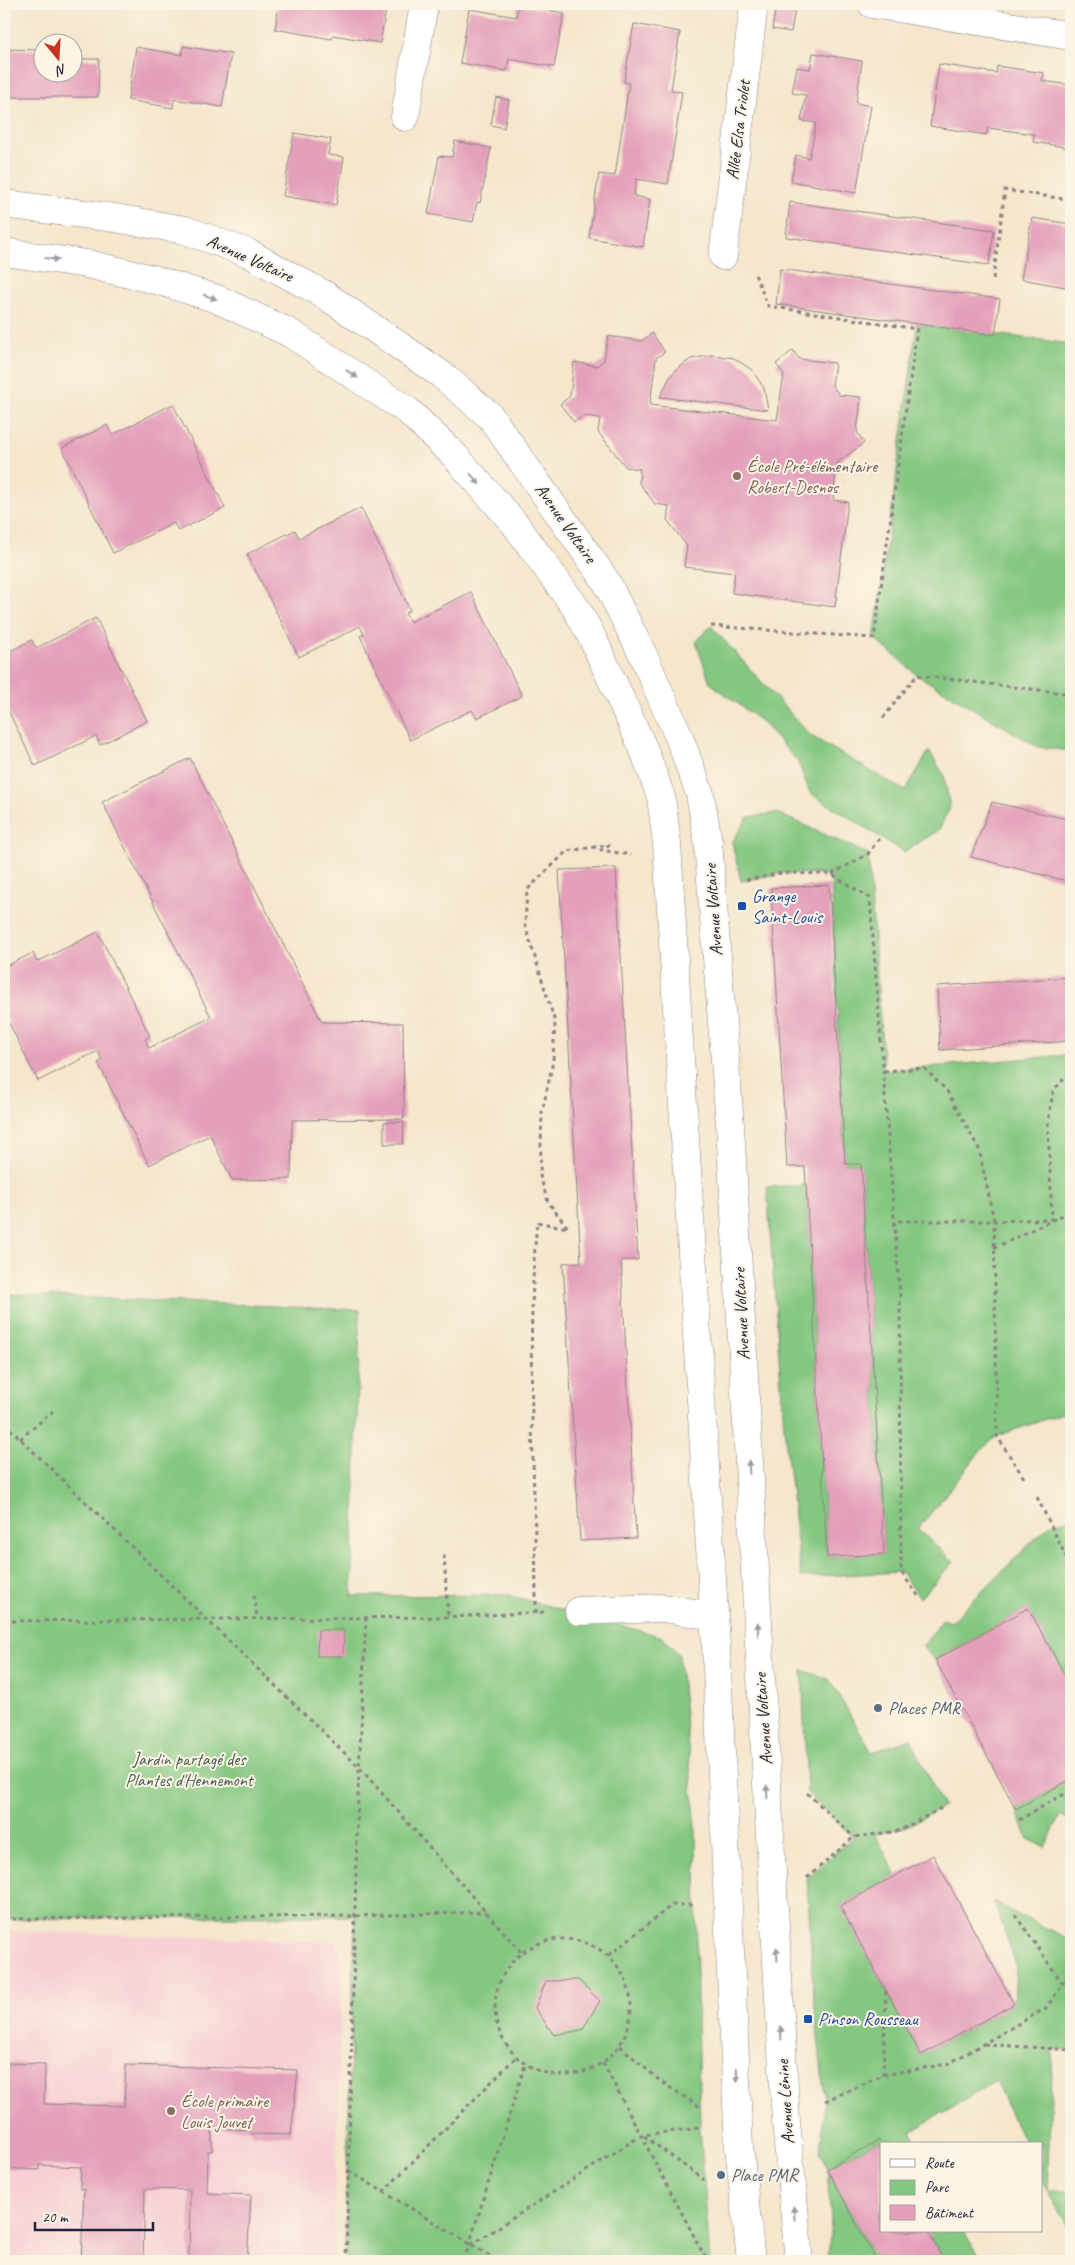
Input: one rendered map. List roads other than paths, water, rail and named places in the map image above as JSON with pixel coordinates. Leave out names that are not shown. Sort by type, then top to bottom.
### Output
[{"type":"street","points":[[405,116],[424,4]]},
{"type":"street","name":"Allée Elsa Triolet","points":[[724,256],[754,4]]},
{"type":"street","points":[[872,4],[1071,36]]},
{"type":"street","name":"Avenue Voltaire","points":[[4,204],[115,218],[185,230],[248,253],[325,294],[442,375],[490,416],[606,581],[643,655],[679,737],[700,794],[708,841],[731,1135],[758,1648],[780,2002]]},
{"type":"street","points":[[4,252],[87,264],[156,280],[217,300],[298,338],[408,412],[454,456],[515,524],[576,608],[644,750],[661,798],[664,816],[685,1122],[714,1616],[740,2147],[751,2261]]},
{"type":"street","points":[[579,1611],[664,1608],[714,1616]]},
{"type":"street","name":"Avenue Lénine","points":[[780,2002],[786,2122],[799,2261]]},
{"type":"place","name":"École Pré-élémentaire Robert-Desnos","points":[[737,476]]},
{"type":"place","name":"Grange Saint-Louis","points":[[742,906]]},
{"type":"place","name":"Places PMR","points":[[878,1708]]},
{"type":"place","name":"Pinson Rousseau","points":[[808,2019]]},
{"type":"place","name":"École primaire Louis Jouvet","points":[[171,2111]]},
{"type":"place","name":"Place PMR","points":[[721,2175]]},
{"type":"park label","name":"Jardin partagé des Plantes d'Hennemont","points":[[189,1769]]}]
